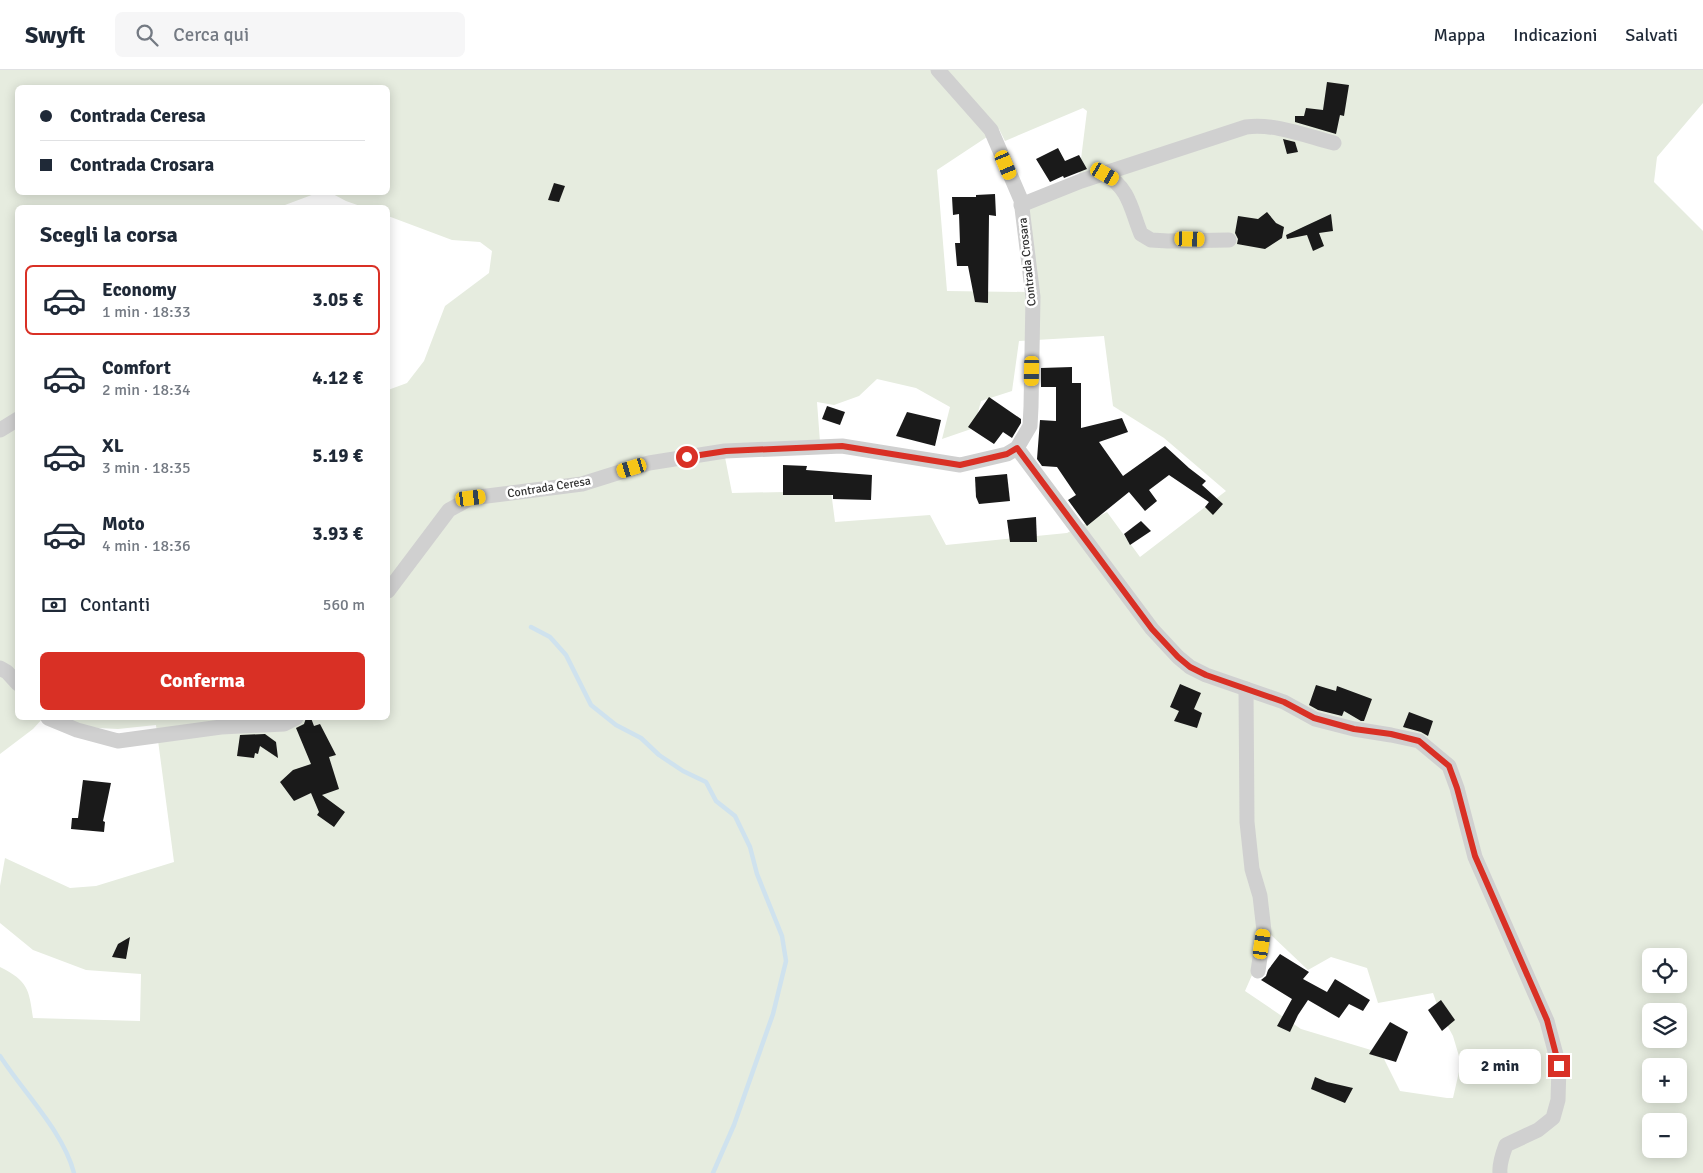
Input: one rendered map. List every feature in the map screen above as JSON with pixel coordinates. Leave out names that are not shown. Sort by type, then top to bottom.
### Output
[{"type":"street","name":"Contrada Crosara","points":[[938,70],[991,130],[1021,200],[1033,297],[1030,426],[1017,448]]},
{"type":"street","points":[[1021,205],[1081,181],[1252,126],[1273,127],[1334,143]]},
{"type":"street","points":[[1105,174],[1116,180],[1126,194],[1141,234],[1151,240],[1229,240]]},
{"type":"street","points":[[0,430],[15,421]]},
{"type":"street","name":"Contrada Ceresa","points":[[390,587],[449,510],[471,498],[582,484],[649,463],[726,451],[842,446],[960,465],[1007,454],[1017,448]]},
{"type":"street","points":[[1017,448],[1152,629],[1190,667],[1284,702],[1314,718],[1331,724],[1419,741],[1449,766],[1457,788],[1475,856],[1547,1020],[1559,1066],[1558,1100],[1552,1118],[1538,1130],[1506,1145],[1502,1154],[1500,1173]]},
{"type":"street","points":[[0,668],[15,681]]},
{"type":"street","points":[[1246,689],[1247,822],[1252,869],[1260,896],[1264,931],[1258,971]]},
{"type":"street","points":[[53,720],[76,730],[118,741],[221,727],[284,724],[292,720]]},
{"type":"shaded area","points":[[0,70],[1703,70],[1703,103],[1657,157],[1654,182],[1703,231],[1703,1173],[0,1173],[0,967],[16,977],[26,987],[33,1018],[140,1021],[141,974],[86,970],[33,950],[0,923],[0,886],[5,858],[70,888],[96,886],[174,862],[156,725],[118,729],[79,727],[67,720],[390,720],[390,389],[407,383],[424,361],[445,306],[489,273],[492,251],[480,242],[452,240],[390,217],[390,205],[357,205],[335,195],[390,195],[390,85],[15,85],[15,195],[312,195],[285,205],[15,205],[15,720],[41,720],[33,729],[0,754]],"holes":[[[1083,108],[1087,111],[1078,183],[1029,203],[1027,292],[947,291],[937,170],[999,129],[1005,141]],[[1104,336],[1113,406],[1164,438],[1226,491],[1140,557],[1107,512],[1067,533],[946,545],[930,515],[835,522],[831,491],[732,493],[723,447],[820,442],[817,402],[834,405],[859,396],[877,379],[916,388],[950,407],[942,439],[974,428],[981,401],[1012,391],[1019,341]],[[1270,934],[1308,970],[1331,957],[1367,968],[1378,1003],[1433,993],[1439,1010],[1453,1036],[1461,1063],[1453,1098],[1400,1091],[1381,1053],[1301,1029],[1245,991]]]},
{"type":"building","points":[[1327,82],[1349,85],[1344,116],[1340,115],[1336,134],[1295,122],[1295,116],[1304,116],[1306,108],[1323,110]]},
{"type":"building","points":[[1283,139],[1295,142],[1298,152],[1287,154]]},
{"type":"building","points":[[1058,148],[1065,161],[1079,155],[1087,169],[1050,182],[1036,159]]},
{"type":"building","points":[[554,183],[565,186],[559,202],[548,200]]},
{"type":"building","points":[[995,194],[996,216],[989,215],[988,303],[975,302],[968,266],[957,266],[955,243],[960,243],[959,214],[953,215],[952,197],[976,197],[976,195]]},
{"type":"building","points":[[1267,212],[1276,223],[1284,227],[1282,238],[1265,249],[1237,244],[1238,239],[1235,233],[1238,216],[1258,219]]},
{"type":"building","points":[[1331,214],[1333,231],[1319,233],[1324,246],[1313,251],[1307,235],[1287,239],[1286,235]]},
{"type":"building","points":[[1072,367],[1072,383],[1081,383],[1081,428],[1122,418],[1128,432],[1099,442],[1123,476],[1165,446],[1206,481],[1202,485],[1223,504],[1213,515],[1205,507],[1209,502],[1169,475],[1149,490],[1157,501],[1145,511],[1129,492],[1087,526],[1068,500],[1076,495],[1057,467],[1042,466],[1037,459],[1040,420],[1056,421],[1056,387],[1041,387],[1041,368]]},
{"type":"building","points":[[989,397],[1021,419],[1021,423],[1012,438],[1003,432],[994,444],[968,427]]},
{"type":"building","points":[[827,406],[845,412],[840,425],[822,419]]},
{"type":"building","points":[[907,412],[941,420],[935,446],[896,436]]},
{"type":"building","points":[[783,465],[807,466],[806,470],[872,475],[871,500],[833,499],[833,495],[783,495]]},
{"type":"building","points":[[1007,474],[1010,501],[979,504],[976,497],[975,477]]},
{"type":"building","points":[[1036,517],[1037,542],[1010,542],[1007,520]]},
{"type":"building","points":[[1141,521],[1151,531],[1130,545],[1124,534]]},
{"type":"building","points":[[1180,684],[1201,693],[1194,709],[1202,713],[1197,728],[1174,721],[1179,711],[1170,707]]},
{"type":"building","points":[[1316,685],[1336,691],[1337,686],[1372,699],[1364,721],[1344,711],[1342,716],[1318,710],[1309,705]]},
{"type":"building","points":[[1409,712],[1433,721],[1428,736],[1403,727]]},
{"type":"building","points":[[305,720],[312,720],[314,726],[320,724],[336,755],[329,757],[339,789],[322,795],[345,812],[334,827],[317,815],[319,812],[311,793],[294,801],[280,782],[293,770],[311,764],[296,728],[304,724]]},
{"type":"building","points":[[265,734],[276,742],[278,758],[260,746],[258,754],[255,753],[254,758],[237,756],[240,735]]},
{"type":"building","points":[[83,780],[111,783],[103,821],[105,822],[104,832],[71,829],[72,818],[78,818]]},
{"type":"building","points":[[130,937],[126,959],[112,957],[118,944]]},
{"type":"building","points":[[1280,954],[1309,972],[1303,979],[1327,992],[1335,979],[1370,1000],[1363,1011],[1349,1004],[1339,1018],[1308,1000],[1290,1032],[1277,1026],[1292,999],[1261,980],[1266,976],[1268,970]]},
{"type":"building","points":[[1441,1000],[1455,1020],[1442,1031],[1428,1010]]},
{"type":"building","points":[[1390,1022],[1408,1032],[1396,1062],[1369,1054]]},
{"type":"building","points":[[1315,1077],[1353,1088],[1345,1103],[1311,1089]]},
{"type":"waterway","points":[[531,627],[550,637],[566,655],[591,705],[616,725],[641,738],[659,755],[683,771],[706,782],[716,801],[735,816],[750,847],[757,874],[782,936],[786,961],[773,1014],[734,1125],[713,1173]]},
{"type":"waterway","points":[[0,1056],[52,1127],[69,1157],[74,1173]]},
{"type":"route","points":[[687,457],[726,451],[842,446],[960,465],[1007,454],[1017,448],[1152,629],[1190,667],[1206,675],[1284,702],[1314,718],[1331,724],[1391,734],[1419,741],[1449,766],[1457,788],[1475,856],[1547,1020],[1559,1066]]}]
